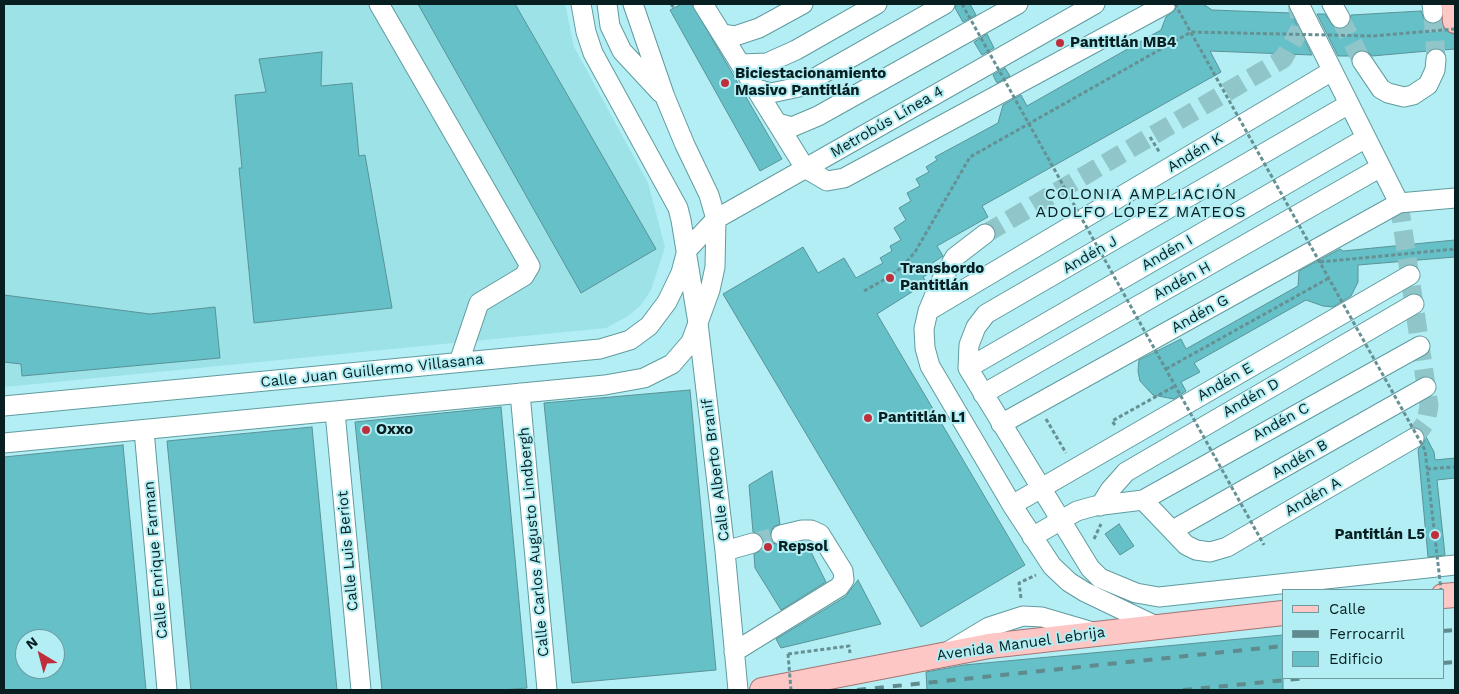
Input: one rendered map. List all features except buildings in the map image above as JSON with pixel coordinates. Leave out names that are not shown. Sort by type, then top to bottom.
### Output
[{"type":"main road","points":[[1439,7],[1455,21]]},
{"type":"main road","name":"Avenida Manuel Lebrija","points":[[762,690],[944,654],[1097,633],[1282,613]]},
{"type":"street","points":[[379,4],[530,266],[524,276],[479,303],[459,362]]},
{"type":"street","name":"Calle Alberto Branif","points":[[580,4],[593,53],[678,208],[687,250],[698,323],[725,551],[738,690]]},
{"type":"street","points":[[608,4],[610,26],[622,51],[665,97]]},
{"type":"street","points":[[4,443],[520,393],[644,378],[672,364],[691,342],[715,267],[716,219],[709,195],[665,97],[633,4]]},
{"type":"street","points":[[703,4],[805,168],[827,181],[844,178],[1166,4]]},
{"type":"street","points":[[722,34],[735,36],[758,28],[803,4]]},
{"type":"street","points":[[741,64],[767,63],[796,50],[877,4]]},
{"type":"street","points":[[756,89],[771,93],[799,87],[945,4]]},
{"type":"street","points":[[777,123],[792,126],[818,116],[1018,4]]},
{"type":"street","name":"Metrobús Línea 4","points":[[687,250],[716,219],[1095,4]]},
{"type":"street","points":[[1299,4],[1399,203],[1455,198]]},
{"type":"street","points":[[1362,61],[1381,89],[1404,97],[1413,95],[1428,85],[1435,70],[1436,59]]},
{"type":"street","name":"Andén K","points":[[928,311],[1332,71]]},
{"type":"street","name":"Andén J","points":[[968,368],[969,345],[976,327],[986,314],[1349,104]]},
{"type":"street","name":"Andén I","points":[[968,368],[1366,138]]},
{"type":"street","name":"Andén H","points":[[983,394],[1381,167]]},
{"type":"street","name":"Andén G","points":[[1001,424],[1399,203]]},
{"type":"street","points":[[985,234],[955,257],[939,285],[928,311],[924,328],[925,348],[930,366],[1012,505],[1052,566],[1070,582],[1092,596],[1156,626]]},
{"type":"street","name":"Calle Juan Guillermo Villasana","points":[[4,406],[600,349],[630,340],[649,326],[667,302],[681,273],[687,250]]},
{"type":"street","name":"Andén E","points":[[1012,505],[1410,275]]},
{"type":"street","name":"Andén D","points":[[1100,506],[1110,490],[1126,472],[1414,304]]},
{"type":"street","name":"Andén C","points":[[1143,500],[1420,346]]},
{"type":"street","points":[[968,368],[1040,489],[1090,568],[1100,578],[1136,593],[1159,597],[1455,565]]},
{"type":"street","name":"Andén B","points":[[1173,530],[1426,387]]},
{"type":"street","name":"Calle Carlos Augusto Lindbergh","points":[[520,393],[547,690]]},
{"type":"street","name":"Calle Luis Beriot","points":[[335,412],[361,690]]},
{"type":"street","name":"Calle Enrique Farman","points":[[144,430],[168,690]]},
{"type":"street","name":"Andén A","points":[[1173,530],[1186,545],[1196,550],[1210,552],[1227,547],[1414,438]]},
{"type":"street","points":[[1032,537],[1077,511],[1143,500],[1173,530]]},
{"type":"street","points":[[734,652],[839,587],[844,580],[843,571],[820,534],[811,530],[802,530],[782,535]]},
{"type":"street","points":[[725,551],[753,543]]},
{"type":"street","points":[[1418,568],[1455,553]]},
{"type":"path","points":[[671,4],[674,8]]},
{"type":"path","points":[[962,4],[1264,545]]},
{"type":"path","points":[[1175,4],[1425,450],[1441,589]]},
{"type":"path","points":[[864,291],[889,278],[915,252],[970,157],[1191,32],[1373,36],[1455,29]]},
{"type":"path","points":[[1320,262],[1455,249]]},
{"type":"path","points":[[1166,370],[1329,278]]},
{"type":"path","points":[[1112,421],[1176,386]]},
{"type":"path","points":[[1427,469],[1455,467]]},
{"type":"path","points":[[791,690],[788,654],[849,646]]},
{"type":"shaded area","points":[[4,4],[565,4],[574,47],[648,183],[665,247],[651,290],[641,305],[628,316],[606,328],[4,387]]},
{"type":"tunnel","points":[[985,234],[1283,59],[1300,29],[1297,4]]},
{"type":"tunnel","points":[[1433,13],[1436,59]]},
{"type":"tunnel","points":[[1340,18],[1362,61]]},
{"type":"tunnel","points":[[1399,203],[1429,406],[1426,422],[1414,438]]},
{"type":"tunnel","points":[[753,543],[781,535]]},
{"type":"railway","points":[[1444,631],[1455,630]]},
{"type":"railway","points":[[857,690],[1282,646]]},
{"type":"railway","points":[[1444,663],[1455,662]]},
{"type":"railway","points":[[1183,690],[1297,679]]},
{"type":"place","name":"Pantitlán MB4","points":[[1060,43]]},
{"type":"place","name":"Biciestacionamiento Masivo Pantitlán","points":[[725,83]]},
{"type":"place","name":"Transbordo Pantitlán","points":[[890,278]]},
{"type":"place","name":"Pantitlán L1","points":[[868,418]]},
{"type":"place","name":"Oxxo","points":[[366,430]]},
{"type":"place","name":"Pantitlán L5","points":[[1435,535]]},
{"type":"place","name":"Repsol","points":[[768,547]]},
{"type":"district","name":"COLONIA AMPLIACIÓN ADOLFO LÓPEZ MATEOS","points":[[1141,203]]}]
